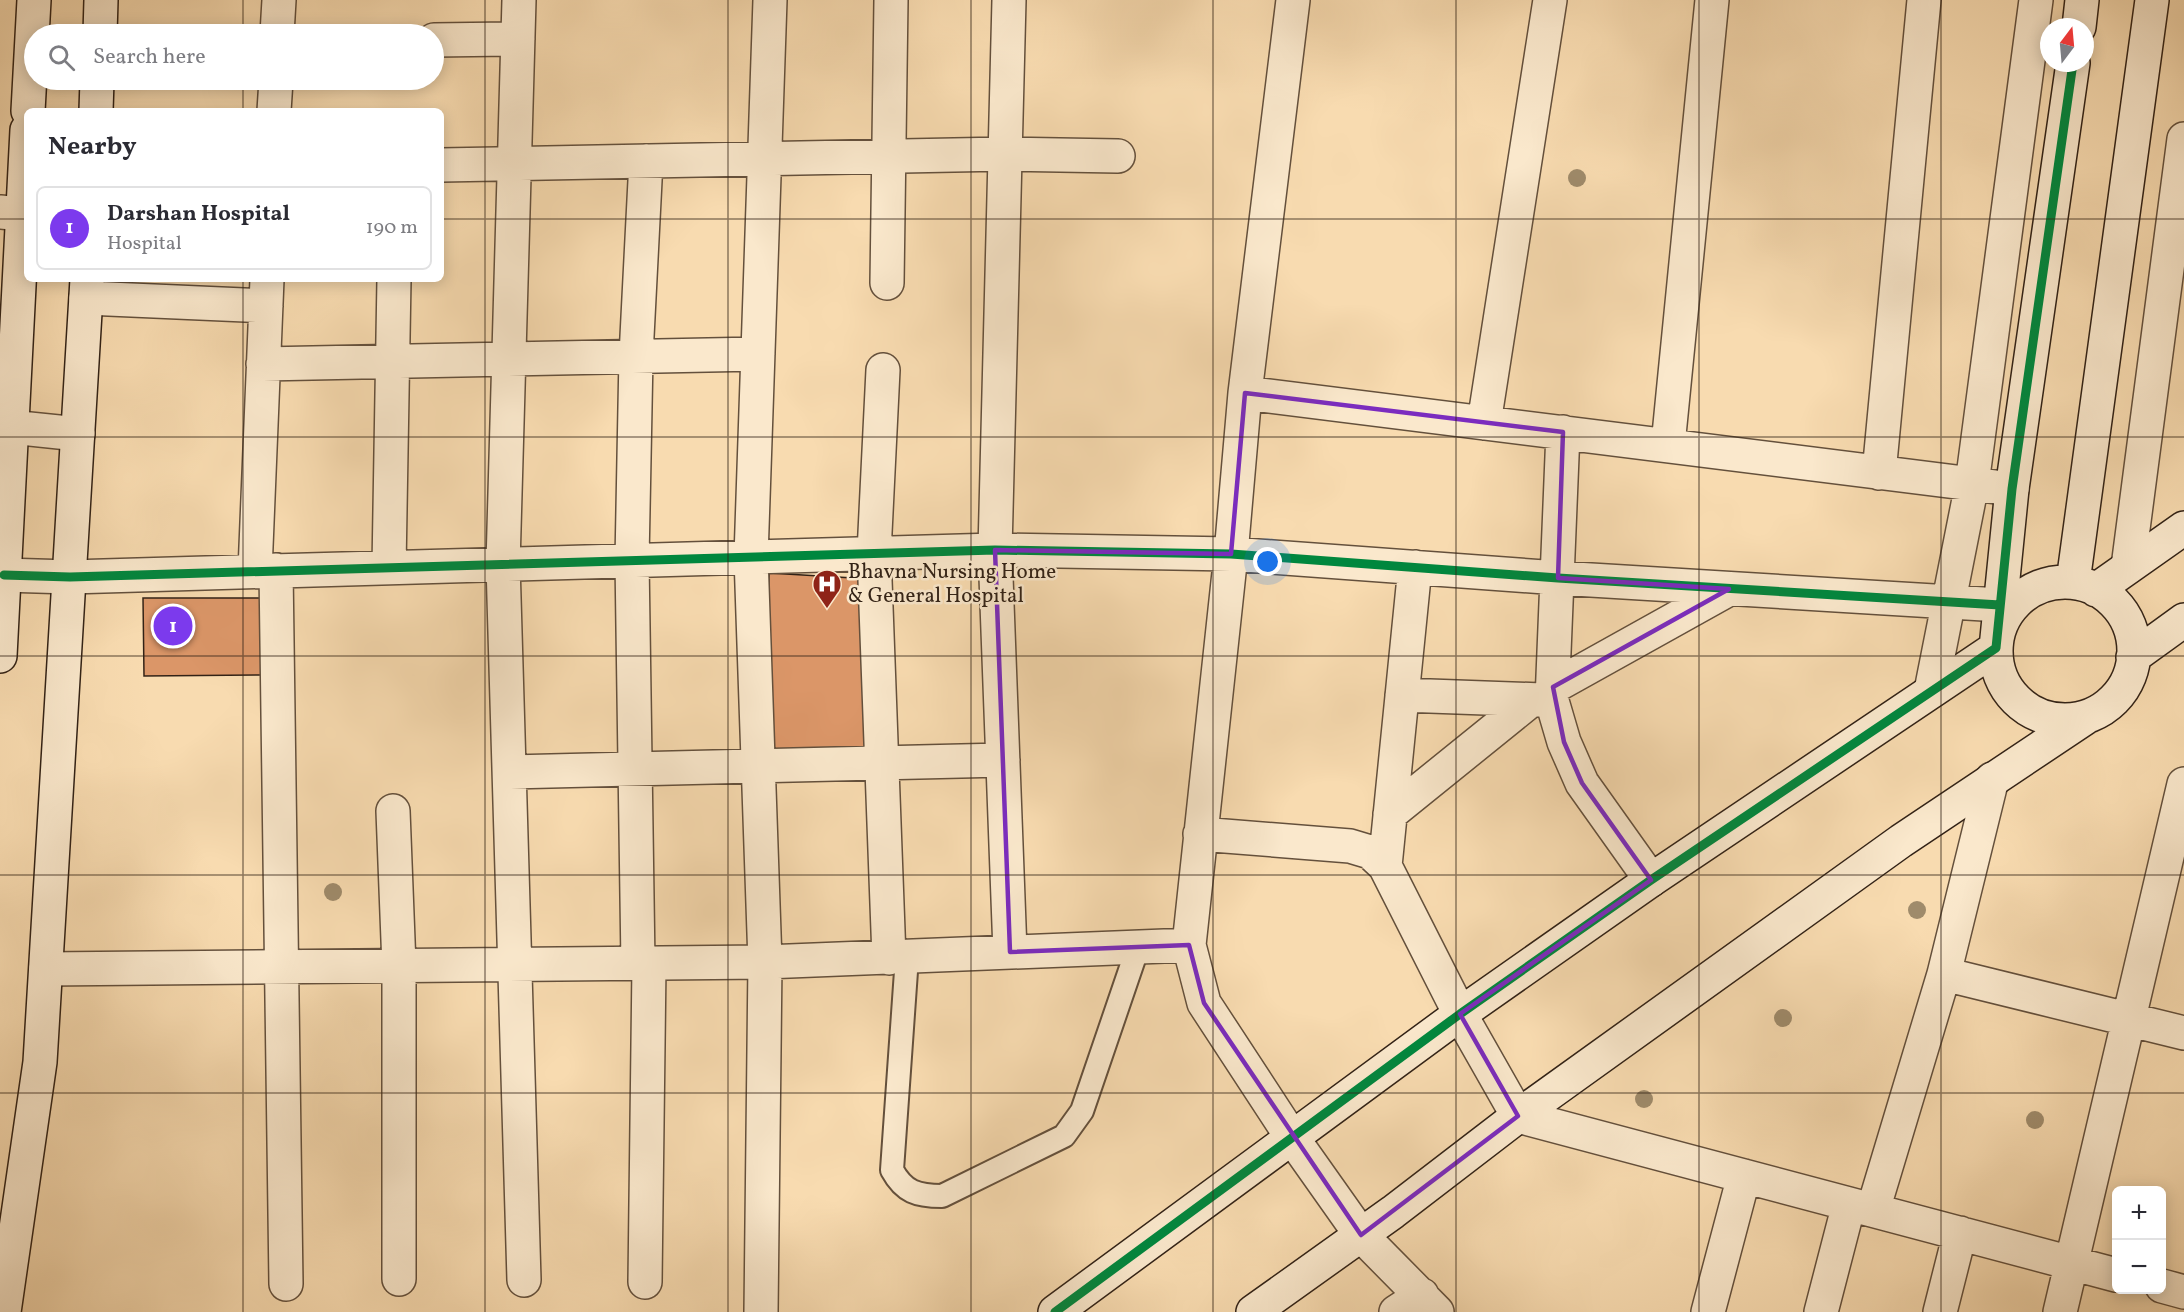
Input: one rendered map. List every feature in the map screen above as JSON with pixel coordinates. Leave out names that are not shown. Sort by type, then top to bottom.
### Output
[{"type":"street","points":[[33,24],[34,0]]},
{"type":"street","points":[[100,24],[101,0]]},
{"type":"street","points":[[278,24],[279,0]]},
{"type":"street","points":[[519,0],[503,564],[524,1280]]},
{"type":"street","points":[[761,1312],[765,962],[751,557],[770,0]]},
{"type":"street","points":[[887,283],[891,0]]},
{"type":"street","points":[[1009,0],[995,550],[1010,952]]},
{"type":"street","points":[[1293,0],[1245,393],[1231,554],[1189,945],[1204,1003],[1291,1136],[1361,1234],[1419,1306]]},
{"type":"street","points":[[1484,423],[1550,0]]},
{"type":"street","points":[[1668,445],[1712,0]]},
{"type":"street","points":[[1879,473],[1924,0]]},
{"type":"street","points":[[1931,691],[1972,484],[2036,0]]},
{"type":"street","points":[[2080,18],[2082,0]]},
{"type":"street","points":[[2084,586],[2152,0]]},
{"type":"street","points":[[444,40],[518,39]]},
{"type":"street","points":[[2072,72],[2012,489],[1996,648],[1998,669],[2007,689],[2022,705],[2041,716],[2063,720],[2085,718]]},
{"type":"street","points":[[28,108],[29,90]]},
{"type":"street","points":[[96,108],[97,90]]},
{"type":"street","points":[[274,108],[275,90]]},
{"type":"street","points":[[2128,567],[2181,178],[2184,139]]},
{"type":"street","points":[[0,656],[4,575],[5,427],[11,213],[24,146]]},
{"type":"street","points":[[444,165],[1005,154],[1118,156]]},
{"type":"street","points":[[645,1282],[644,964],[635,770],[632,560],[636,356],[646,161]]},
{"type":"street","points":[[389,567],[394,282]]},
{"type":"street","points":[[4,1312],[40,1062],[86,288],[266,292],[263,364],[265,571],[281,967],[286,1284]]},
{"type":"street","points":[[263,364],[758,354]]},
{"type":"street","points":[[883,370],[874,553],[880,764],[898,957]]},
{"type":"street","points":[[1245,393],[2012,489]]},
{"type":"street","points":[[5,427],[78,434]]},
{"type":"street","points":[[1563,432],[1558,578],[1545,696],[1582,783],[1651,880]]},
{"type":"street","points":[[1055,1312],[1291,1136],[1460,1014],[1651,880],[1996,648],[2000,627],[2011,608],[2027,593],[2049,584],[2084,586],[2128,567],[2184,528]]},
{"type":"street","points":[[4,575],[70,576],[995,550],[1231,554],[1558,578],[2000,605]]},
{"type":"street","points":[[1385,866],[1415,567]]},
{"type":"street","points":[[1253,1312],[1518,1116],[1892,847],[2085,718],[2104,708],[2122,692],[2132,670],[2134,646],[2128,623],[2115,604],[2084,586]]},
{"type":"street","points":[[1390,814],[1545,696],[1729,589]]},
{"type":"street","points":[[2133,657],[2184,620]]},
{"type":"street","points":[[1402,695],[1545,696]]},
{"type":"street","points":[[510,772],[1003,760]]},
{"type":"street","points":[[1821,1312],[1944,974],[1992,779]]},
{"type":"street","points":[[2060,1312],[2184,784]]},
{"type":"street","points":[[393,811],[399,966],[399,1279]]},
{"type":"street","points":[[1200,834],[1350,846],[1370,852],[1385,866],[1460,1014],[1518,1116],[2112,1274]]},
{"type":"street","points":[[46,969],[765,962],[1189,945]]},
{"type":"street","points":[[1944,974],[2184,1033]]},
{"type":"street","points":[[1708,1312],[1744,1176]]},
{"type":"street","points":[[1940,1312],[1960,1233]]},
{"type":"lane","points":[[898,957],[892,1170],[900,1186],[920,1196],[942,1196],[1064,1136],[1082,1111],[1138,948]]},
{"type":"highlighted area","points":[[1245,393],[1563,432],[1558,578],[1729,589],[1553,687],[1564,742],[1582,783],[1651,880],[1460,1014],[1518,1116],[1361,1235],[1204,1003],[1189,945],[1010,952],[995,550],[1231,554]]},
{"type":"building","points":[[769,573],[870,579],[869,759],[765,758]]},
{"type":"building","points":[[143,598],[262,598],[262,675],[144,676]]},
{"type":"cycle path","points":[[1055,1312],[1460,1014],[1651,880],[1996,648],[2012,489],[2072,72]]},
{"type":"cycle path","points":[[4,575],[70,577],[995,550],[1231,554],[1558,578],[2000,605]]},
{"type":"place","name":"Bhavna Nursing Home & General Hospital","points":[[827,610]]},
{"type":"place","name":"Darshan Hospital","points":[[173,626]]}]
